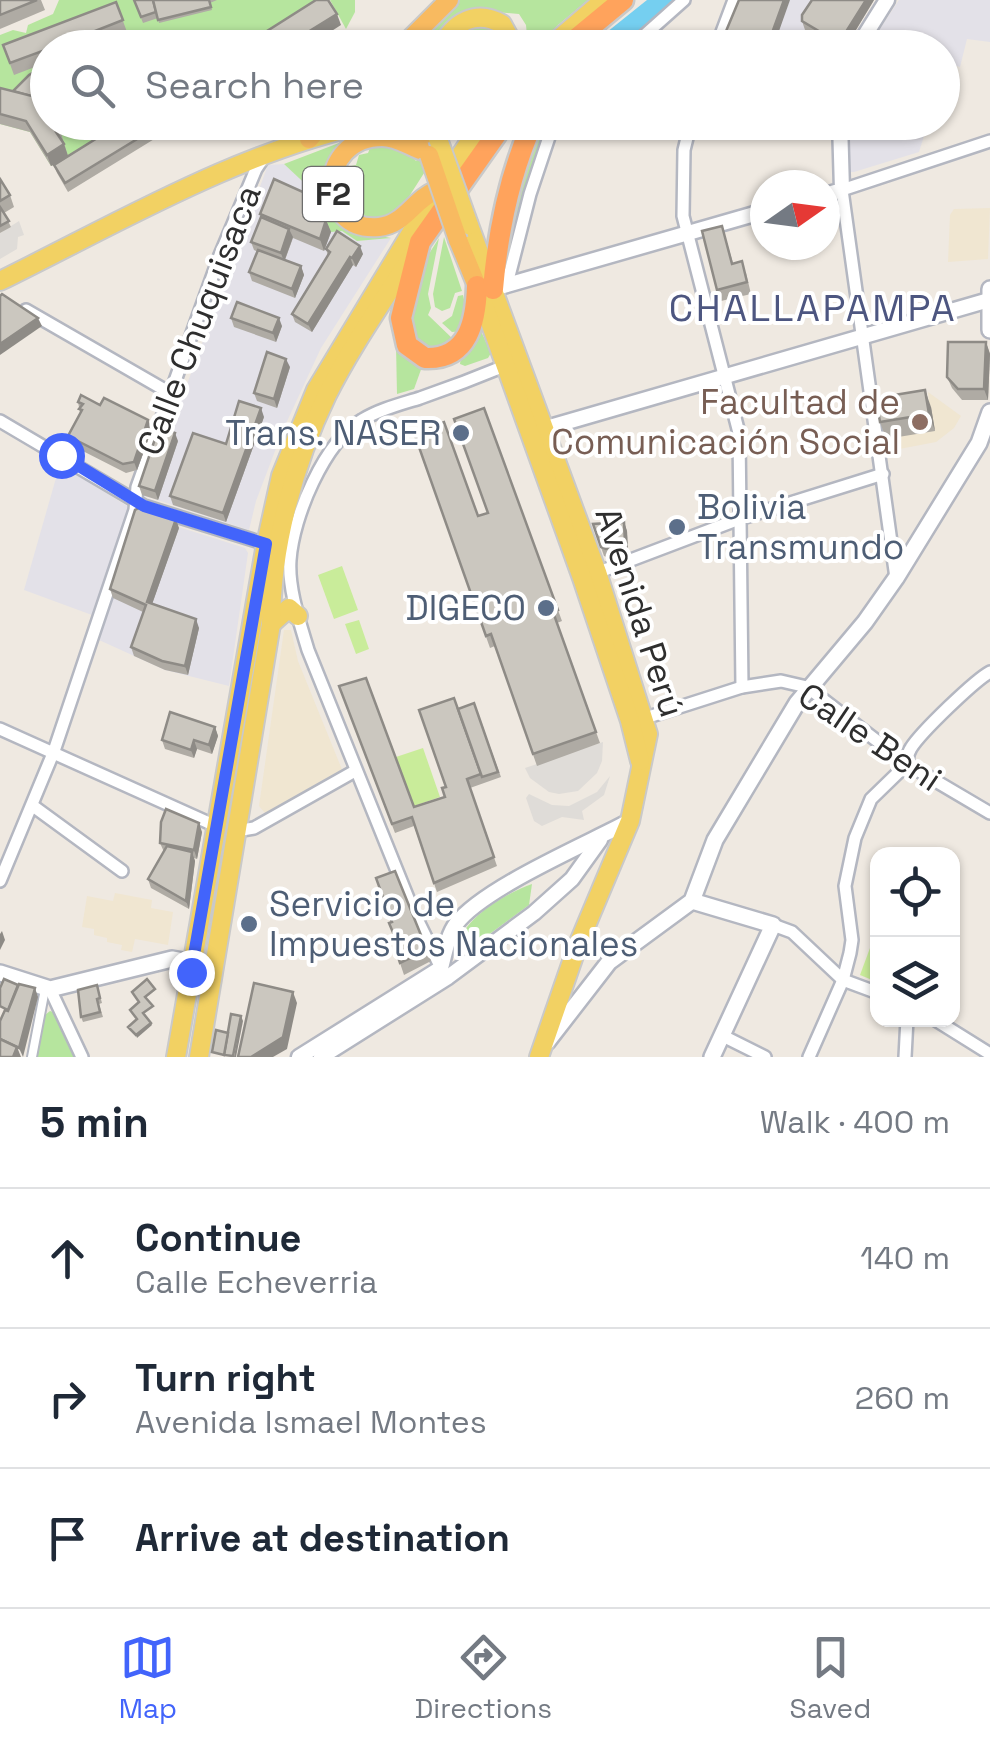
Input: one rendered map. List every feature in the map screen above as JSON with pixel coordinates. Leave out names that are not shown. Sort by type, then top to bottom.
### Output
[{"type":"highway","points":[[419,30],[449,0]]},
{"type":"highway","points":[[588,30],[624,0]]},
{"type":"highway","points":[[602,30],[634,0]]},
{"type":"highway","name":"F2","points":[[368,140],[348,149],[337,161],[332,182],[336,204],[351,222],[365,227],[385,226],[405,216],[422,195],[437,190]]},
{"type":"highway","points":[[492,140],[420,242],[401,318],[406,345],[416,354],[435,358],[464,343],[492,286],[506,200],[525,140]]},
{"type":"highway","name":"Avenida Perú","points":[[432,142],[463,232],[492,286]]},
{"type":"main road","points":[[569,30],[604,0]]},
{"type":"main road","points":[[452,30],[466,19],[481,16],[502,24],[505,30]]},
{"type":"main road","points":[[0,282],[192,186],[306,140]]},
{"type":"main road","name":"F2","points":[[437,190],[471,140]]},
{"type":"main road","points":[[199,1057],[227,829],[262,622],[266,544],[281,476],[316,390],[437,190]]},
{"type":"main road","points":[[262,622],[304,450],[349,356],[420,242]]},
{"type":"main road","name":"Avenida Perú","points":[[492,286],[513,363],[647,747],[630,821],[577,947],[541,1053]]},
{"type":"main road","points":[[990,289],[990,330]]},
{"type":"main road","points":[[541,1053],[609,962],[692,901],[715,840],[806,687],[864,622],[896,578],[979,443],[990,412]]},
{"type":"main road","points":[[262,622],[290,561]]},
{"type":"main road","points":[[262,622],[289,608],[298,616]]},
{"type":"main road","points":[[176,1057],[227,829]]},
{"type":"main road","points":[[692,901],[773,924],[712,1057]]},
{"type":"main road","points":[[0,973],[48,989],[172,958],[200,967],[206,979],[201,1008],[206,1017]]},
{"type":"street","points":[[650,30],[684,0]]},
{"type":"street","points":[[723,30],[734,0]]},
{"type":"street","points":[[868,30],[887,0]]},
{"type":"street","points":[[492,286],[548,140]]},
{"type":"street","points":[[686,140],[683,216],[740,434],[742,687]]},
{"type":"street","points":[[841,140],[842,190],[896,578]]},
{"type":"street","points":[[842,190],[990,141]]},
{"type":"street","name":"Calle Chuquisaca","points":[[0,881],[54,752],[170,393],[220,255],[264,157]]},
{"type":"street","points":[[492,286],[750,215]]},
{"type":"street","points":[[538,431],[990,300]]},
{"type":"street","points":[[26,310],[170,393]]},
{"type":"street","points":[[444,972],[414,913],[355,772],[298,616],[290,561],[300,514],[312,487],[334,447],[354,426],[377,413],[513,363]]},
{"type":"street","points":[[0,421],[136,500],[266,544]]},
{"type":"street","points":[[590,575],[739,519],[883,474]]},
{"type":"street","points":[[809,1057],[843,980],[852,940],[845,886],[848,860],[871,799],[908,764],[908,751],[918,740],[976,681],[990,672]]},
{"type":"street","name":"Calle Beni","points":[[638,721],[742,687],[781,681],[806,687],[908,764],[988,809]]},
{"type":"street","points":[[0,729],[227,829],[254,828],[355,772]]},
{"type":"street","points":[[34,806],[122,872]]},
{"type":"street","points":[[444,972],[452,928],[464,914],[510,884],[630,821]]},
{"type":"street","points":[[312,1055],[534,912],[572,879],[603,835]]},
{"type":"street","points":[[773,924],[792,932],[843,980],[870,989]]},
{"type":"street","points":[[32,1057],[48,989]]},
{"type":"street","points":[[48,989],[82,1057]]},
{"type":"street","points":[[905,1057],[907,1027]]},
{"type":"street","points":[[946,1027],[990,1054]]},
{"type":"street","points":[[721,1035],[764,1057]]},
{"type":"shaded area","points":[[744,0],[874,0],[855,30],[732,30]]},
{"type":"shaded area","points":[[899,0],[990,0],[990,42],[967,39],[960,67],[960,30],[879,30]]},
{"type":"shaded area","points":[[848,140],[923,140],[919,152],[849,172]]},
{"type":"shaded area","points":[[284,164],[315,192],[316,208],[342,231],[357,241],[391,238],[321,348],[283,430],[249,530],[142,495],[268,165]]},
{"type":"shaded area","points":[[990,208],[988,259],[948,262],[950,215],[954,209]]},
{"type":"shaded area","points":[[19,221],[24,235],[18,237],[17,249],[0,259],[0,233]]},
{"type":"shaded area","name":"Facultad de Comunicación Social","points":[[928,392],[961,416],[954,428],[936,442],[889,451],[881,411],[929,404]]},
{"type":"shaded area","points":[[60,464],[130,508],[92,615],[24,590]]},
{"type":"shaded area","points":[[144,516],[245,548],[248,553],[229,686],[165,670],[99,640],[138,519]]},
{"type":"shaded area","points":[[284,630],[291,630],[298,661],[343,772],[265,813],[259,806]]},
{"type":"shaded area","points":[[603,742],[597,773],[578,791],[549,792],[530,778],[525,768]]},
{"type":"shaded area","points":[[610,776],[604,795],[582,811],[584,820],[562,817],[542,826],[534,821],[526,798],[529,794],[552,805],[569,806],[597,792]]},
{"type":"shaded area","points":[[115,893],[152,900],[151,908],[173,912],[168,945],[135,939],[132,952],[121,950],[122,945],[107,942],[107,938],[94,935],[94,929],[82,927],[87,896],[113,901]]},
{"type":"green space","points":[[59,0],[328,0],[278,30],[30,30],[30,132],[0,124],[0,35],[13,30],[26,33],[28,25],[53,14]]},
{"type":"green space","points":[[330,0],[355,0],[355,12],[346,29]]},
{"type":"green space","points":[[459,0],[588,0],[553,30],[526,30],[519,14],[479,11],[458,15],[443,30],[430,30]]},
{"type":"green space","points":[[481,22],[495,30],[464,30]]},
{"type":"green space","points":[[35,140],[103,140],[66,168],[61,160],[51,166]]},
{"type":"green space","points":[[351,140],[327,184],[330,205],[348,230],[391,238],[357,241],[342,231],[331,232],[318,221],[314,192],[284,164]]},
{"type":"green space","points":[[433,140],[445,140],[403,206],[389,214],[366,217],[350,205],[345,195],[346,167],[356,165],[359,155],[368,153],[370,148],[395,147],[416,161]]},
{"type":"green space","points":[[535,140],[543,140],[508,256],[509,231]]},
{"type":"green space","points":[[444,237],[462,291],[455,293],[450,308],[442,311],[435,307],[433,294]]},
{"type":"green space","points":[[439,238],[428,315],[453,339],[441,348],[431,348],[416,344],[408,312],[425,260]]},
{"type":"green space","points":[[463,295],[467,314],[463,331],[452,332],[442,323],[452,316],[458,296]]},
{"type":"green space","points":[[480,329],[491,353],[488,358],[465,366],[460,364],[461,357]]},
{"type":"green space","points":[[396,345],[423,364],[414,389],[397,394]]},
{"type":"green space","points":[[342,566],[358,610],[334,619],[318,575]]},
{"type":"green space","points":[[359,620],[369,649],[356,654],[345,624]]},
{"type":"green space","points":[[423,748],[440,797],[414,806],[396,757]]},
{"type":"green space","points":[[532,884],[529,905],[461,955],[457,952],[459,941],[474,919],[497,901]]},
{"type":"green space","points":[[870,948],[870,979],[860,975]]},
{"type":"green space","points":[[50,1011],[56,1013],[77,1057],[36,1057],[45,1015]]},
{"type":"building","points":[[0,0],[37,0],[0,15]]},
{"type":"building","points":[[134,0],[153,0],[156,12],[141,17]]},
{"type":"building","points":[[153,0],[209,0],[211,7],[158,20]]},
{"type":"building","points":[[316,0],[328,0],[337,14],[311,30],[268,30]]},
{"type":"building","points":[[739,0],[784,0],[773,30],[726,30]]},
{"type":"building","points":[[812,0],[866,0],[847,30],[817,30],[802,21]]},
{"type":"building","points":[[116,2],[123,20],[98,30],[42,30]]},
{"type":"building","points":[[30,35],[30,56],[10,63],[3,45]]},
{"type":"building","points":[[29,75],[30,96],[13,91]]},
{"type":"building","points":[[0,88],[30,96],[30,127],[26,121],[0,114]]},
{"type":"building","points":[[38,140],[61,140],[64,144],[47,155]]},
{"type":"building","points":[[94,140],[135,140],[65,183],[54,165]]},
{"type":"building","points":[[0,179],[10,195],[0,201]]},
{"type":"building","points":[[274,179],[312,196],[314,209],[326,220],[320,239],[260,214]]},
{"type":"building","points":[[0,207],[9,221],[0,226]]},
{"type":"building","points":[[261,217],[289,229],[281,253],[251,242]]},
{"type":"building","points":[[722,226],[732,264],[742,261],[747,282],[717,290],[702,231]]},
{"type":"building","points":[[337,231],[360,246],[308,324],[292,314],[330,252],[326,249]]},
{"type":"building","points":[[258,250],[301,266],[292,289],[249,272]]},
{"type":"building","points":[[0,296],[38,318],[0,344]]},
{"type":"building","points":[[237,302],[279,318],[273,333],[231,318]]},
{"type":"building","points":[[948,342],[986,342],[984,389],[958,389],[947,377]]},
{"type":"building","points":[[267,352],[286,359],[274,399],[254,393]]},
{"type":"building","points":[[925,390],[929,414],[880,422],[876,398]]},
{"type":"building","points":[[81,395],[100,405],[104,398],[148,420],[134,462],[123,464],[68,436],[82,410],[79,409],[83,404],[78,402]]},
{"type":"building","points":[[239,401],[261,408],[223,513],[170,496],[193,433],[226,444]]},
{"type":"building","points":[[484,408],[558,610],[553,612],[596,732],[533,754],[491,634],[486,636],[414,433],[444,422],[478,516],[488,513],[454,419]]},
{"type":"building","points":[[159,427],[175,433],[155,491],[139,486]]},
{"type":"building","points":[[141,507],[176,519],[147,602],[196,619],[185,666],[131,647],[146,605],[110,589],[135,510]]},
{"type":"building","points":[[624,522],[625,543],[601,547],[593,524]]},
{"type":"building","points":[[366,678],[414,807],[445,797],[442,788],[446,787],[419,710],[454,698],[481,774],[467,779],[494,857],[434,883],[412,817],[392,824],[339,686]]},
{"type":"building","points":[[474,703],[498,772],[482,777],[458,709]]},
{"type":"building","points":[[170,712],[215,727],[209,745],[194,740],[191,750],[162,740]]},
{"type":"building","points":[[166,809],[199,823],[194,850],[160,843]]},
{"type":"building","points":[[167,846],[192,852],[186,901],[148,879]]},
{"type":"building","points":[[395,871],[427,950],[400,963],[398,957],[402,954],[376,878]]},
{"type":"building","points":[[4,979],[18,985],[8,1010],[0,1006]]},
{"type":"building","points":[[147,979],[155,989],[145,997],[153,1006],[143,1013],[151,1023],[136,1035],[128,1027],[137,1019],[130,1010],[139,1002],[132,992]]},
{"type":"building","points":[[254,983],[293,992],[283,1037],[251,1057],[238,1057]]},
{"type":"building","points":[[19,984],[35,988],[19,1048],[0,1039],[0,1021]]},
{"type":"building","points":[[97,985],[100,1012],[81,1017],[78,990]]},
{"type":"building","points":[[231,1014],[241,1016],[233,1056],[224,1055]]},
{"type":"building","points":[[216,1030],[228,1033],[224,1055],[212,1052]]},
{"type":"building","points":[[0,1039],[17,1047],[13,1057],[0,1057]]},
{"type":"waterway","points":[[626,30],[663,0]]},
{"type":"place","name":"Facultad de Comunicación Social","points":[[920,422]]},
{"type":"place","name":"Trans. NASER","points":[[461,433]]},
{"type":"place","name":"Bolivia Transmundo","points":[[677,527]]},
{"type":"place","name":"DIGECO","points":[[546,608]]},
{"type":"place","name":"Servicio de Impuestos Nacionales","points":[[249,924]]},
{"type":"district","name":"CHALLAPAMPA","points":[[813,308]]},
{"type":"route","points":[[61,455],[144,506],[266,544],[191,972]]}]
